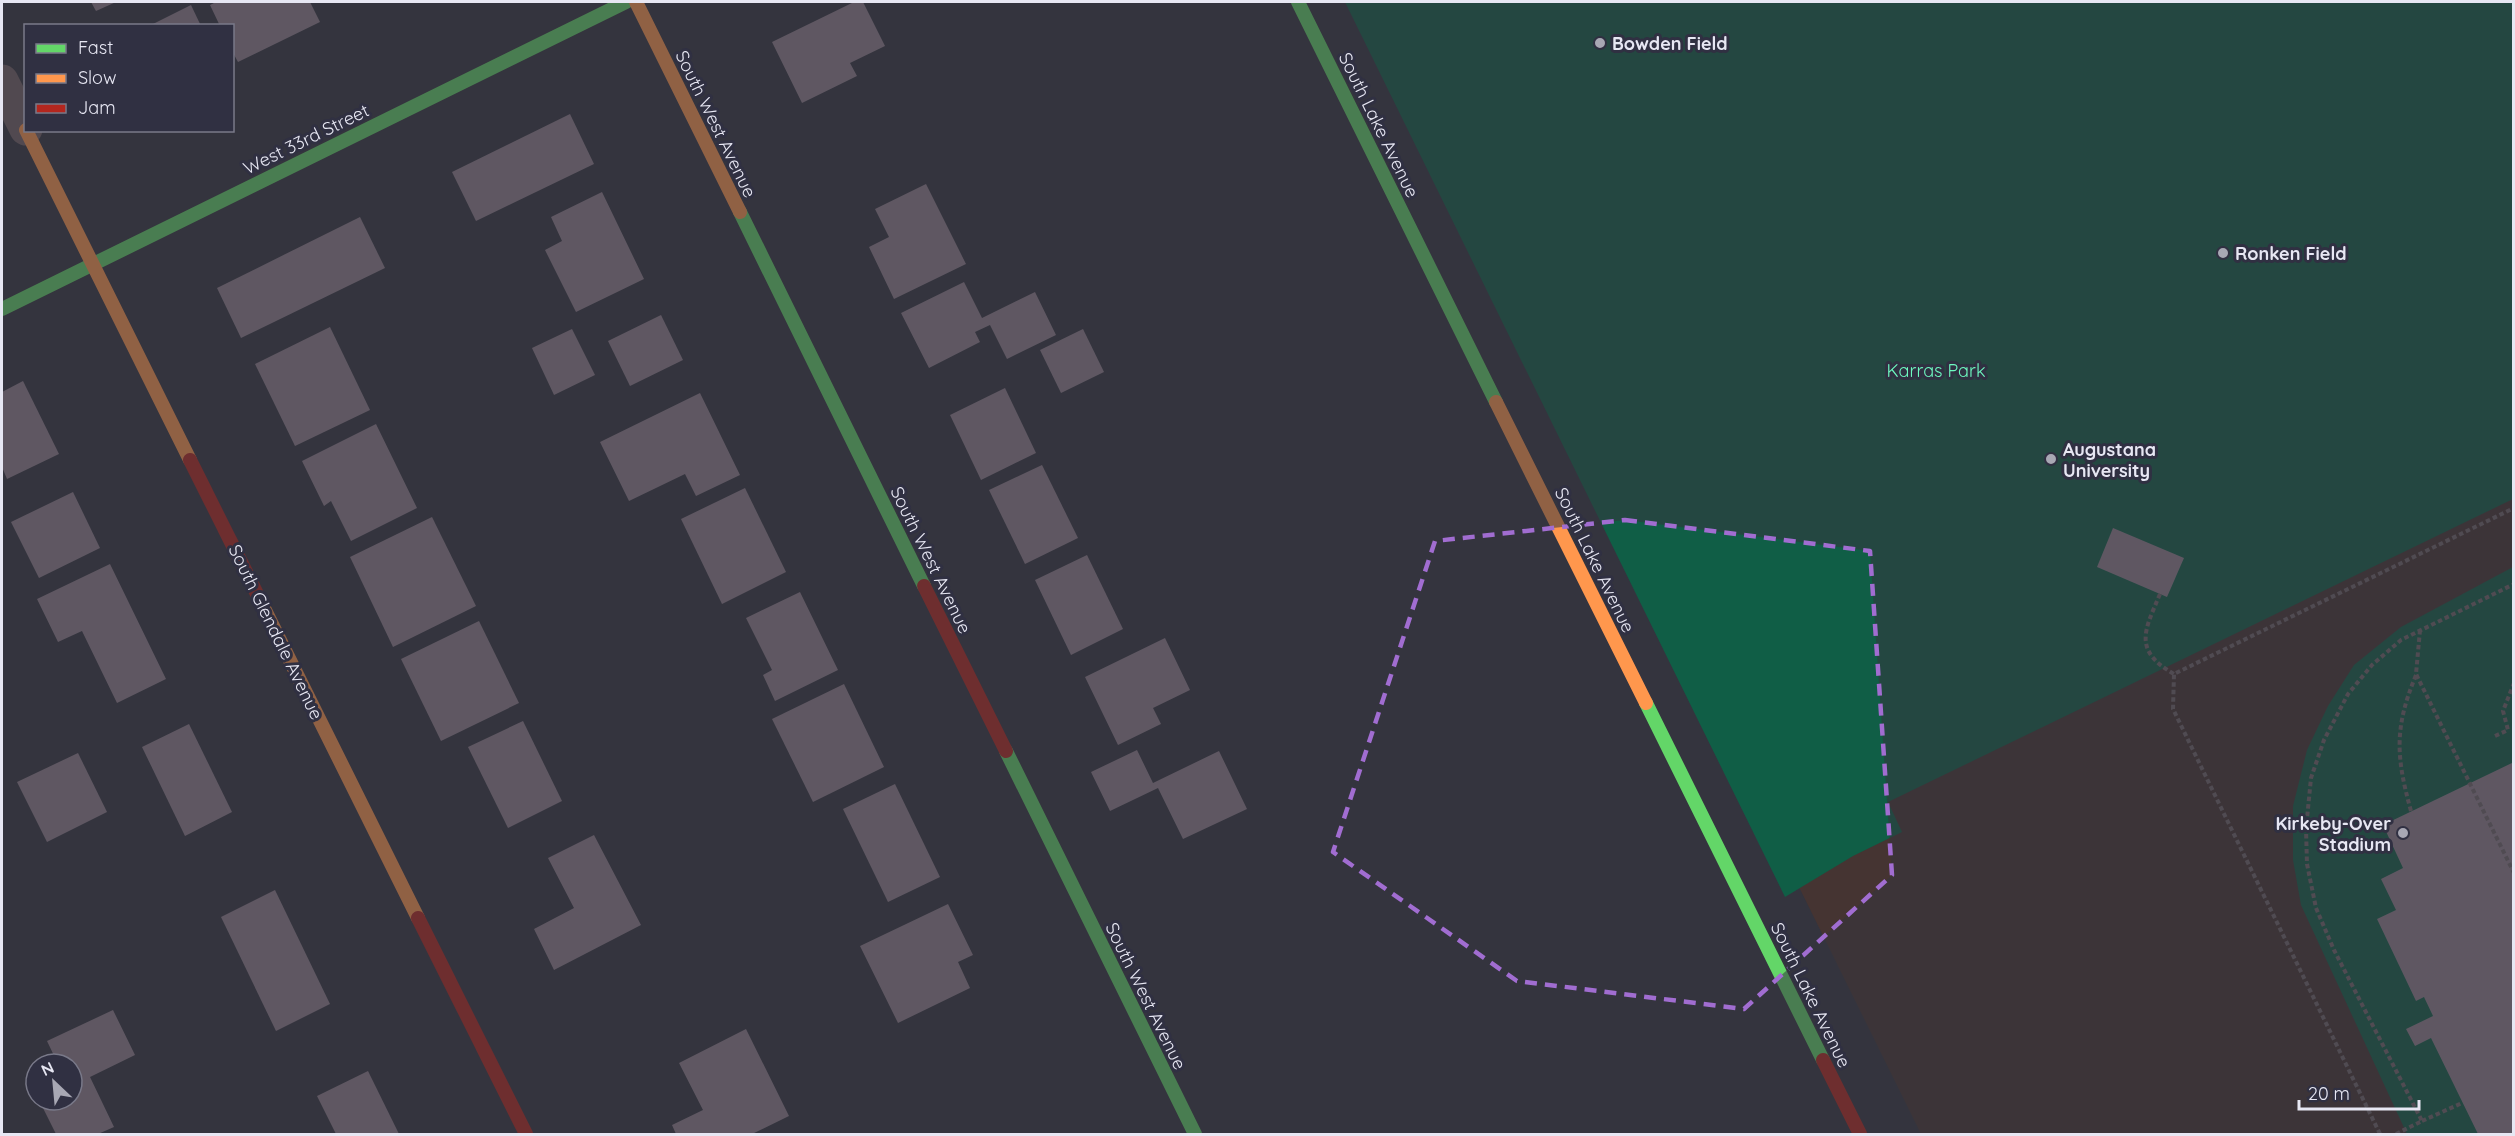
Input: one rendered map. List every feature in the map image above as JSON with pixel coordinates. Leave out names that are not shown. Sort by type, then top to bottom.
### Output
[{"type":"street","name":"West 33rd Street","points":[[2,309],[626,2]]},
{"type":"street","name":"South West Avenue","points":[[636,2],[1195,1134]]},
{"type":"street","name":"South Lake Avenue","points":[[1298,2],[1860,1134]]},
{"type":"street","name":"South Glendale Avenue","points":[[2,81],[24,126]]},
{"type":"street","name":"South Glendale Avenue","points":[[27,132],[526,1134]]},
{"type":"path","points":[[2174,674],[2514,508]]},
{"type":"path","points":[[2422,1121],[2334,950],[2316,908],[2307,864],[2306,829],[2311,778],[2324,740],[2348,694],[2372,665],[2401,640],[2514,584]]},
{"type":"path","points":[[2160,594],[2146,625],[2146,642],[2156,664],[2174,674]]},
{"type":"path","points":[[2411,811],[2401,776],[2398,742],[2403,707],[2416,674],[2420,630]]},
{"type":"path","points":[[2174,674],[2173,709],[2380,1134]]},
{"type":"path","points":[[2416,674],[2514,873]]},
{"type":"path","points":[[2495,736],[2508,730],[2504,711],[2514,683]]},
{"type":"path","points":[[2396,1134],[2462,1103]]},
{"type":"highlighted area","points":[[1625,520],[1870,551],[1892,875],[1744,1009],[1517,981],[1333,852],[1435,541]]},
{"type":"shaded area","name":"Karras Park","points":[[1362,2],[2513,2],[2513,1134],[1921,1134]]},
{"type":"green space","name":"Karras Park","points":[[1345,2],[2513,2],[2513,499],[1888,802],[1902,832],[1853,856],[1785,897]]},
{"type":"green space","name":"Kirkeby-Over Stadium","points":[[2513,567],[2513,1134],[2407,1134],[2301,905],[2293,860],[2293,806],[2307,750],[2328,706],[2354,665],[2401,627]]},
{"type":"building","points":[[91,2],[116,2],[96,11]]},
{"type":"building","points":[[216,2],[310,2],[320,22],[238,62],[234,55],[234,24],[219,24],[210,5]]},
{"type":"building","points":[[854,2],[863,2],[885,46],[850,63],[857,76],[802,103],[772,42]]},
{"type":"building","points":[[191,5],[200,24],[153,24]]},
{"type":"building","points":[[570,114],[594,164],[476,221],[452,172]]},
{"type":"building","points":[[926,184],[966,264],[894,299],[869,247],[889,237],[875,209]]},
{"type":"building","points":[[602,192],[644,279],[576,312],[545,250],[562,241],[551,217]]},
{"type":"building","points":[[360,217],[385,268],[241,338],[217,288]]},
{"type":"building","points":[[964,282],[982,318],[1035,292],[1056,335],[1007,359],[990,325],[975,332],[980,342],[929,368],[901,313]]},
{"type":"building","points":[[661,315],[683,360],[630,386],[608,341]]},
{"type":"building","points":[[330,327],[370,410],[295,446],[255,364]]},
{"type":"building","points":[[572,329],[595,375],[554,395],[532,348]]},
{"type":"building","points":[[1083,329],[1104,372],[1061,393],[1040,350]]},
{"type":"building","points":[[23,381],[59,454],[7,479],[2,467],[2,392]]},
{"type":"building","points":[[1005,388],[1036,453],[981,480],[950,415]]},
{"type":"building","points":[[700,393],[740,475],[696,496],[685,474],[629,501],[600,442]]},
{"type":"building","points":[[376,424],[417,508],[351,541],[331,501],[324,506],[302,461]]},
{"type":"building","points":[[1042,465],[1078,538],[1025,564],[989,490]]},
{"type":"building","points":[[745,488],[786,572],[722,604],[681,519]]},
{"type":"building","points":[[73,492],[100,548],[39,578],[11,522]]},
{"type":"building","points":[[432,517],[476,606],[393,647],[350,557]]},
{"type":"building","points":[[2113,528],[2184,558],[2167,597],[2097,567]]},
{"type":"building","points":[[1087,555],[1123,629],[1071,655],[1035,580]]},
{"type":"building","points":[[110,564],[166,679],[117,703],[82,631],[58,642],[37,599]]},
{"type":"building","points":[[800,592],[838,670],[775,701],[763,675],[772,670],[746,618]]},
{"type":"building","points":[[479,621],[519,703],[441,741],[401,659]]},
{"type":"building","points":[[1165,638],[1190,690],[1153,708],[1161,724],[1118,745],[1085,677]]},
{"type":"building","points":[[844,684],[884,767],[813,802],[772,719]]},
{"type":"building","points":[[523,721],[562,801],[508,828],[468,747]]},
{"type":"building","points":[[189,724],[232,812],[185,836],[142,747]]},
{"type":"building","points":[[1137,750],[1153,783],[1219,751],[1247,809],[1183,839],[1158,788],[1110,811],[1091,772]]},
{"type":"building","points":[[78,753],[107,812],[47,842],[17,782]]},
{"type":"building","points":[[2514,762],[2514,1134],[2478,1134],[2431,1038],[2415,1046],[2406,1029],[2433,1016],[2424,997],[2416,1001],[2377,919],[2396,910],[2381,879],[2403,868],[2383,825]]},
{"type":"building","points":[[895,784],[940,877],[888,902],[843,809]]},
{"type":"building","points":[[594,835],[641,925],[554,970],[534,929],[574,908],[548,858]]},
{"type":"building","points":[[275,890],[330,1004],[276,1031],[221,917]]},
{"type":"building","points":[[948,904],[973,955],[958,962],[970,988],[898,1023],[860,946]]},
{"type":"building","points":[[113,1010],[135,1055],[90,1077],[114,1127],[98,1134],[56,1134],[45,1112],[84,1112],[84,1052],[52,1052],[47,1041]]},
{"type":"building","points":[[746,1029],[789,1116],[752,1134],[676,1134],[672,1125],[703,1110],[679,1063]]},
{"type":"building","points":[[368,1071],[399,1134],[336,1134],[317,1096]]},
{"type":"traffic: fast","points":[[2,309],[626,2]]},
{"type":"traffic: fast","points":[[1298,2],[1496,402]]},
{"type":"traffic: fast","points":[[740,212],[924,586]]},
{"type":"traffic: fast","points":[[1646,703],[1823,1060]]},
{"type":"traffic: fast","points":[[1006,751],[1195,1134]]},
{"type":"traffic: slow","points":[[636,2],[740,212]]},
{"type":"traffic: slow","points":[[27,132],[190,460]]},
{"type":"traffic: slow","points":[[1496,402],[1646,703]]},
{"type":"traffic: slow","points":[[260,600],[418,918]]},
{"type":"traffic: jam","points":[[190,460],[260,600]]},
{"type":"traffic: jam","points":[[924,586],[1006,751]]},
{"type":"traffic: jam","points":[[418,918],[526,1134]]},
{"type":"traffic: jam","points":[[1823,1060],[1860,1134]]},
{"type":"place","name":"Bowden Field","points":[[1600,43]]},
{"type":"place","name":"Ronken Field","points":[[2223,253]]},
{"type":"place","name":"Augustana University","points":[[2051,459]]},
{"type":"place","name":"Kirkeby-Over Stadium","points":[[2403,833]]}]
